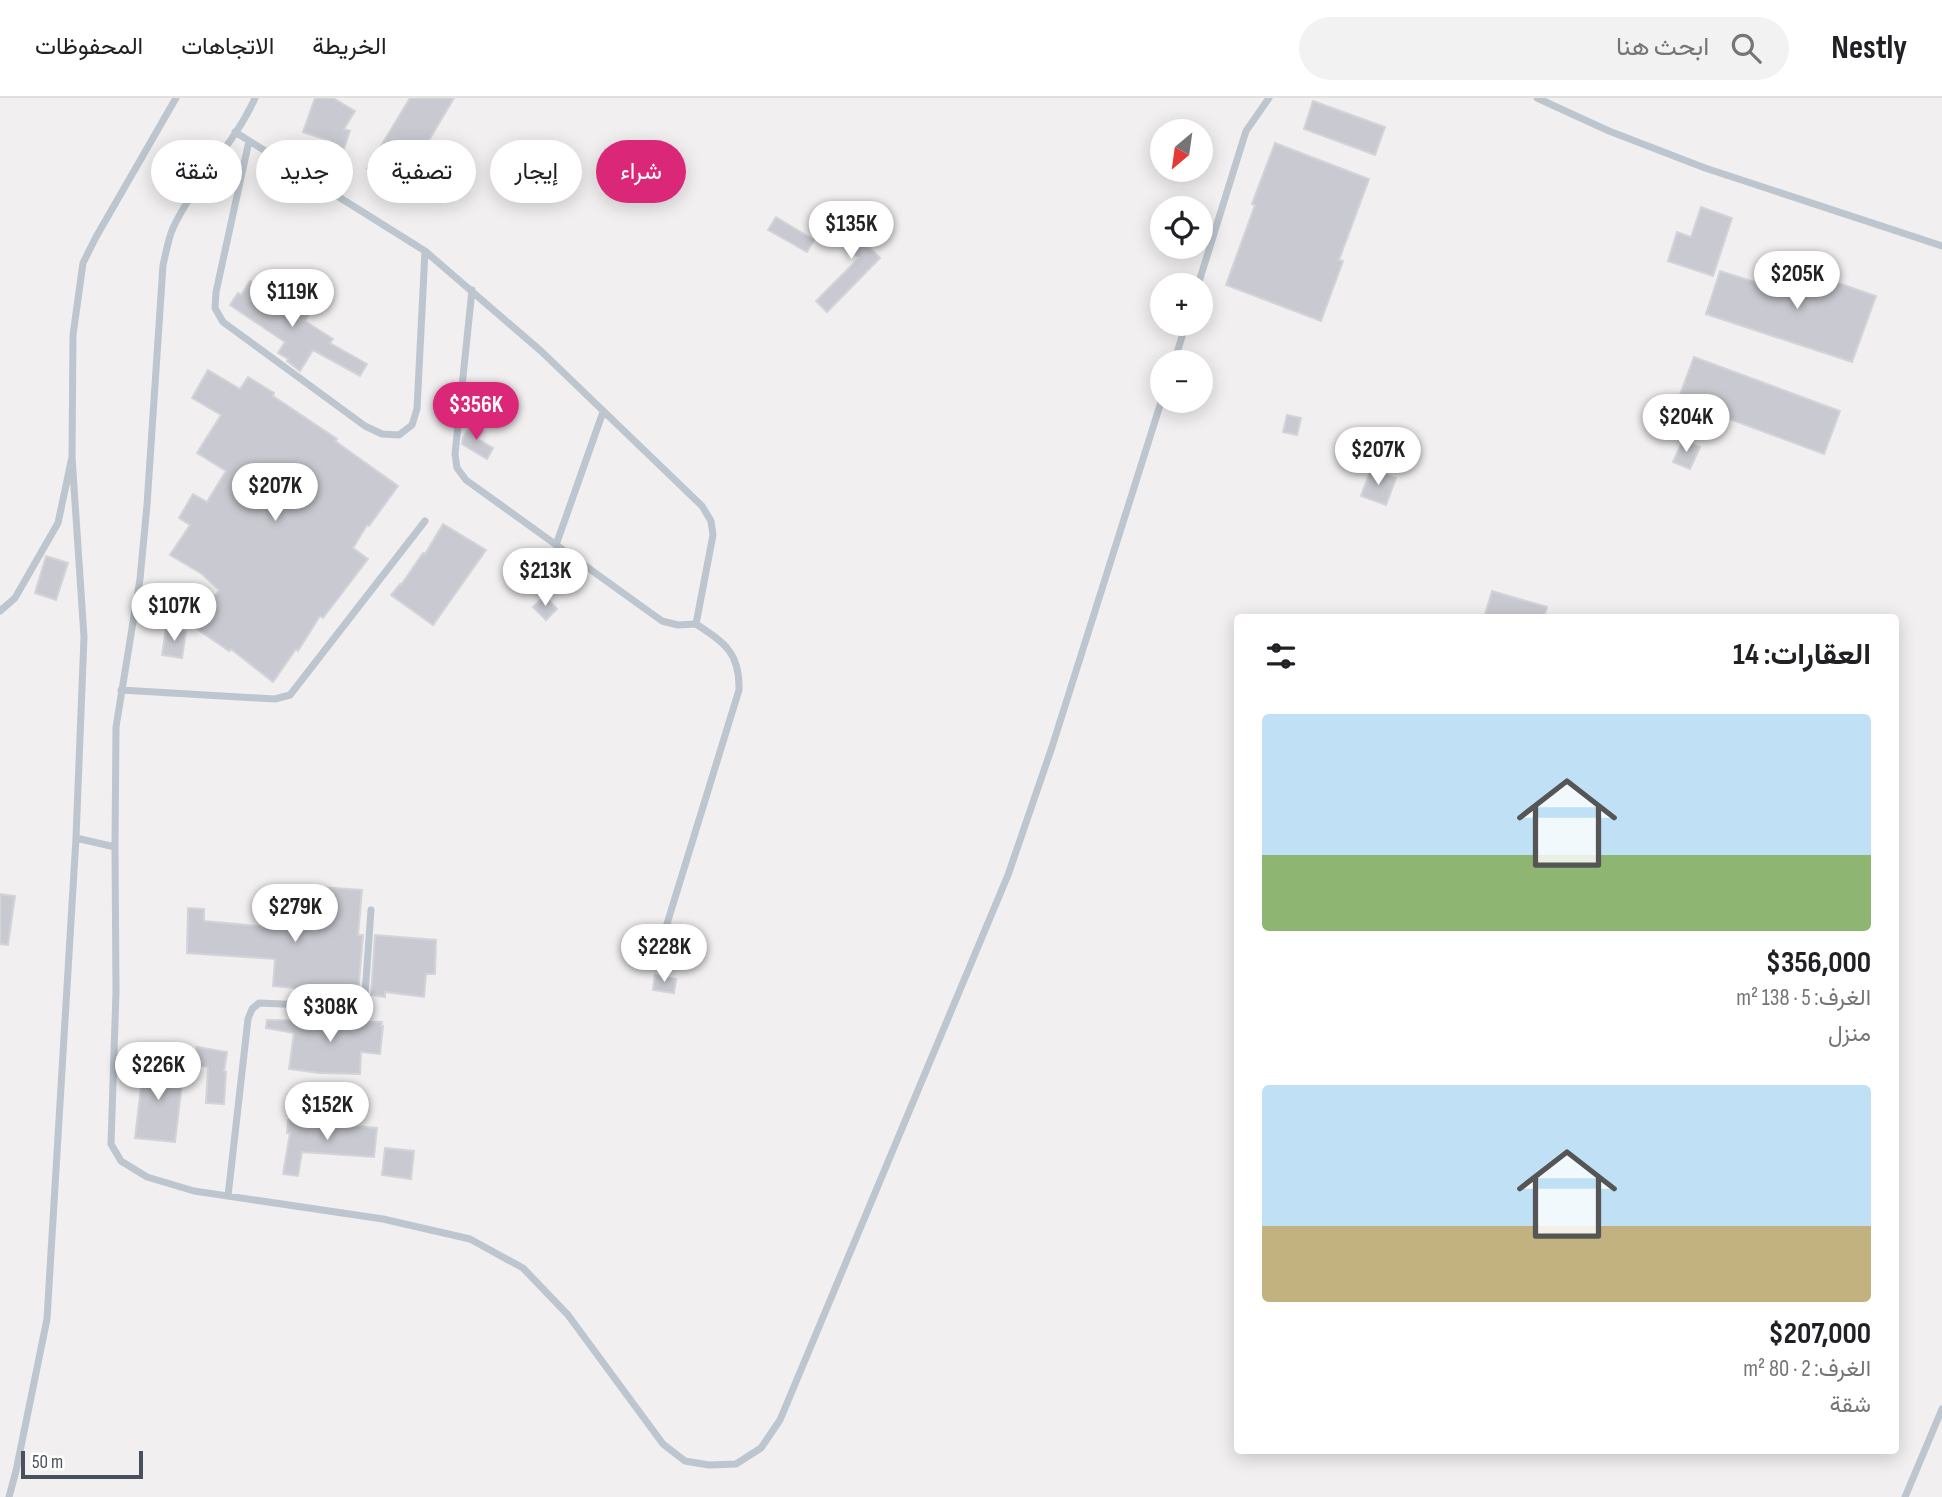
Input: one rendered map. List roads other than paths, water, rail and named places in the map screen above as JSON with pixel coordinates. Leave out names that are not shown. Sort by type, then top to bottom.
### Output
[{"type":"lane","points":[[9,1497],[47,1319],[76,838],[84,637],[72,457],[73,335],[83,263],[176,98]]},
{"type":"lane","points":[[255,98],[172,230],[163,265],[140,579],[116,727],[116,992],[111,1144],[121,1161],[147,1177],[194,1191],[383,1219],[470,1239],[523,1268],[568,1315],[663,1444],[685,1461],[709,1465],[736,1464],[761,1448],[780,1420],[1008,875],[1052,747],[1158,413]]},
{"type":"lane","points":[[1202,273],[1246,131],[1269,98]]},
{"type":"lane","points":[[1536,98],[1609,131],[1704,168],[1942,246]]},
{"type":"lane","points":[[235,132],[425,251],[541,351],[702,506],[711,521],[713,535],[696,624]]},
{"type":"lane","points":[[249,141],[216,292],[215,308],[223,322],[365,426],[382,434],[399,435],[412,425],[417,409],[425,251]]},
{"type":"lane","points":[[472,290],[455,454],[457,468],[466,480],[662,621],[678,625],[696,624],[725,643],[737,663],[739,690],[658,953]]},
{"type":"lane","points":[[556,545],[603,412]]},
{"type":"lane","points":[[0,611],[15,598],[58,523],[72,457]]},
{"type":"lane","points":[[121,690],[275,699],[290,695],[425,521]]},
{"type":"lane","points":[[76,838],[115,847]]},
{"type":"lane","points":[[228,1196],[248,1019],[252,1009],[259,1003],[352,1007],[360,1002],[365,994],[371,910]]},
{"type":"lane","points":[[1905,1497],[1942,1409]]}]
